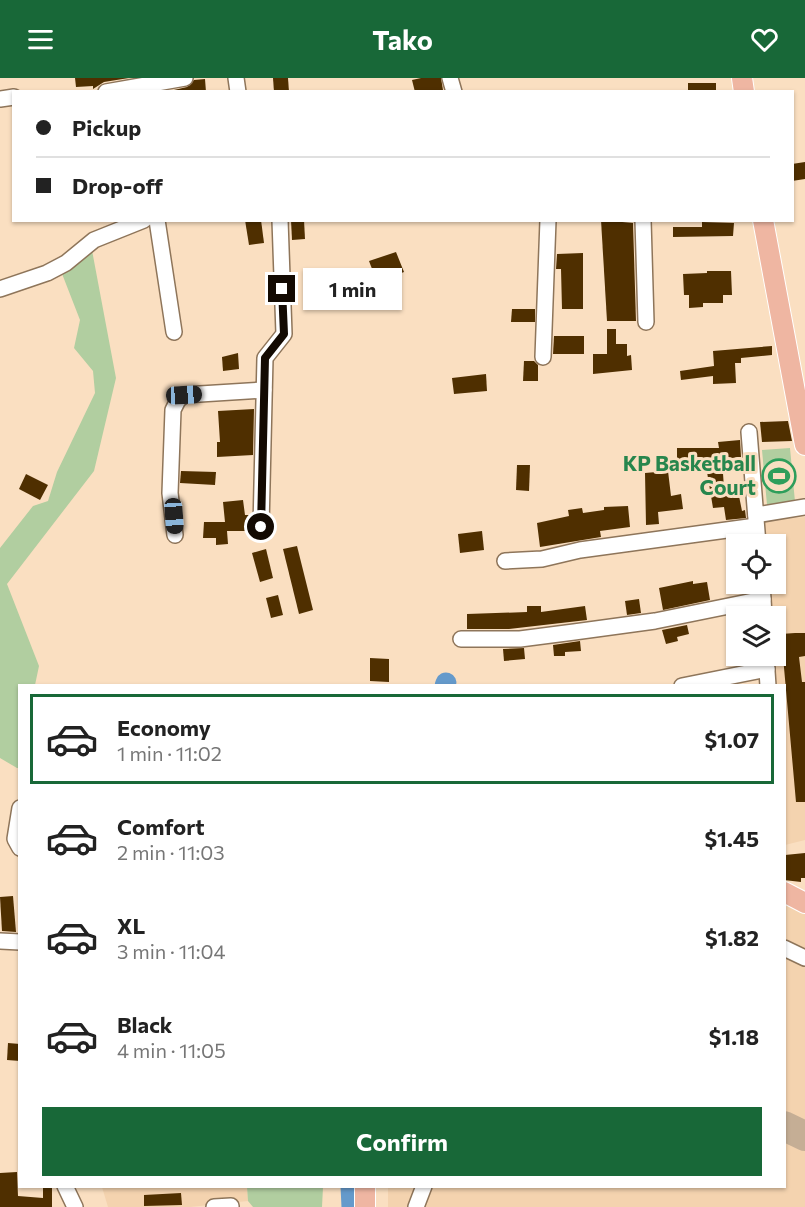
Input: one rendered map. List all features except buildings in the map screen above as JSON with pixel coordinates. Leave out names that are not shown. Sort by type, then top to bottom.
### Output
[{"type":"main road","points":[[763,222],[805,446]]},
{"type":"main road","points":[[786,893],[805,903]]},
{"type":"main road","points":[[365,1188],[365,1207]]},
{"type":"street","points":[[130,90],[186,78]]},
{"type":"street","points":[[0,289],[47,273],[66,263],[94,240],[139,222]]},
{"type":"street","points":[[157,222],[174,332]]},
{"type":"street","points":[[261,527],[265,358],[284,334],[280,222]]},
{"type":"street","points":[[543,357],[548,222]]},
{"type":"street","points":[[643,222],[646,322]]},
{"type":"street","points":[[175,535],[170,493],[173,410],[178,400],[184,395],[264,390]]},
{"type":"street","points":[[749,432],[757,534]]},
{"type":"street","points":[[505,561],[542,559],[580,550],[756,521],[805,507]]},
{"type":"street","points":[[461,639],[520,639],[655,621],[752,594]]},
{"type":"street","points":[[689,684],[752,666]]},
{"type":"street","points":[[766,666],[768,684]]},
{"type":"street","points":[[18,820],[15,838],[18,844]]},
{"type":"street","points":[[0,941],[18,942]]},
{"type":"street","points":[[786,949],[805,958]]},
{"type":"street","points":[[66,1188],[75,1207]]},
{"type":"street","points":[[416,1207],[423,1188]]},
{"type":"street","points":[[214,1207],[231,1206]]},
{"type":"shaded area","points":[[805,517],[805,840],[786,845],[786,684],[773,684],[772,666],[786,666],[786,606],[767,606],[767,594],[786,594],[786,534],[762,534],[761,521]]},
{"type":"shaded area","points":[[786,902],[805,912],[805,1207],[388,1207],[388,1188],[786,1188]]},
{"type":"shaded area","points":[[102,1188],[247,1188],[248,1201],[190,1207],[108,1207]]},
{"type":"green space","points":[[91,245],[116,378],[94,471],[7,584],[39,666],[35,684],[18,684],[17,768],[0,758],[0,548],[33,506],[48,501],[57,472],[95,393],[93,371],[74,348],[80,320],[59,266]]},
{"type":"green space","name":"KP Basketball Court","points":[[790,448],[795,502],[767,505],[762,450]]},
{"type":"green space","points":[[247,1188],[323,1188],[322,1207],[253,1207],[248,1201]]},
{"type":"waterway","points":[[351,1188],[352,1207]]},
{"type":"taxiway","points":[[786,1127],[805,1136]]},
{"type":"place","name":"KP Basketball Court","points":[[779,476]]},
{"type":"route","points":[[261,527],[265,358],[284,334],[282,289]]}]
